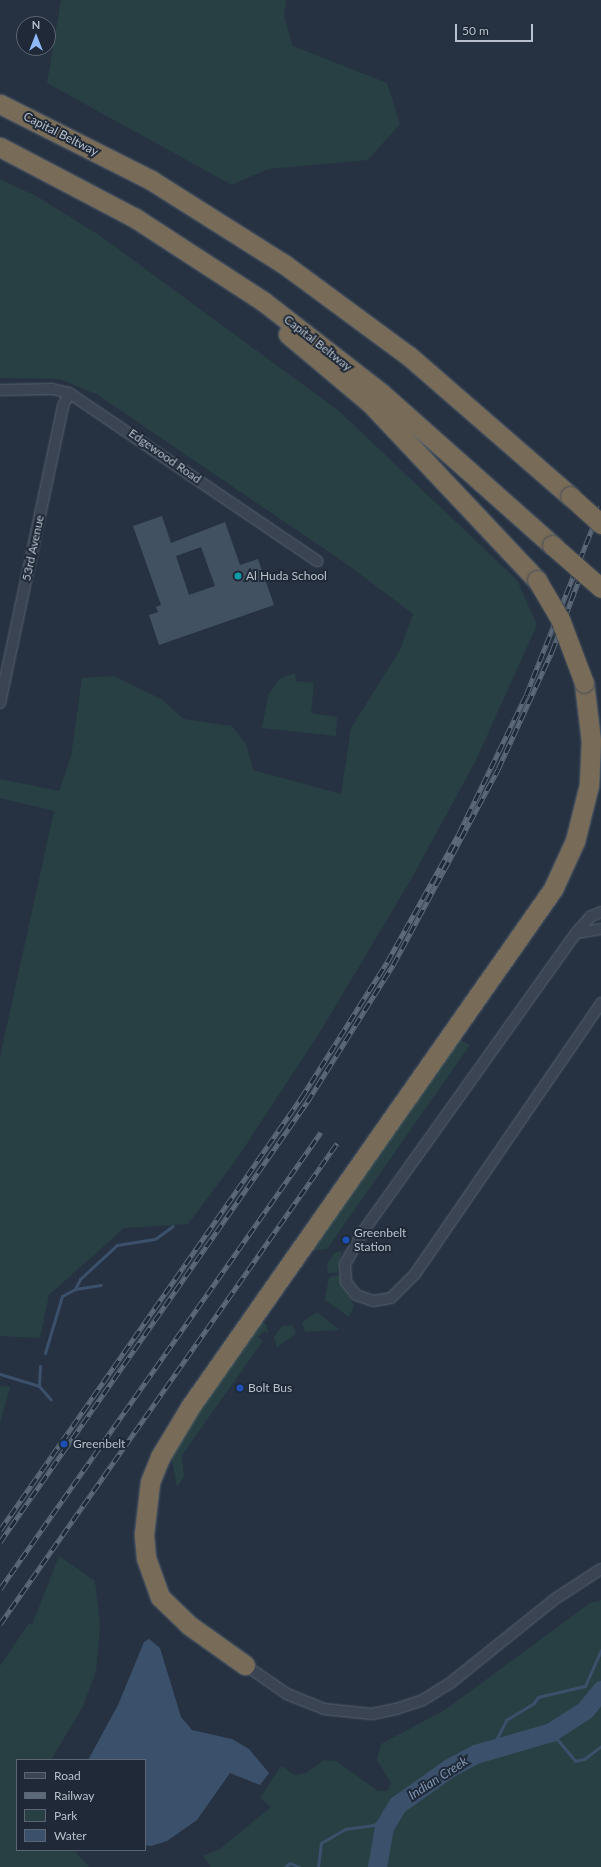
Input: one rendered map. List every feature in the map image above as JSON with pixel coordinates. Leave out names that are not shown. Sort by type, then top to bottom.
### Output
[{"type":"highway","name":"Capital Beltway","points":[[0,104],[151,180],[284,264],[409,356],[601,524]]},
{"type":"highway","name":"Capital Beltway","points":[[0,147],[128,214],[180,246],[325,347],[601,588]]},
{"type":"highway","points":[[180,246],[371,404],[537,580],[560,619],[584,683],[591,741],[589,785],[565,866],[553,890],[172,1433],[150,1482],[144,1534],[146,1558],[160,1598],[189,1626],[245,1665]]},
{"type":"street","name":"Edgewood Road","points":[[0,390],[52,389],[69,393],[317,561]]},
{"type":"street","name":"53rd Avenue","points":[[0,704],[2,685],[63,406],[69,393]]},
{"type":"street","points":[[601,912],[590,918],[576,933],[351,1251],[345,1274],[356,1296],[373,1300],[391,1298],[416,1274],[601,1003]]},
{"type":"street","points":[[576,933],[601,929]]},
{"type":"street","points":[[245,1665],[287,1694],[324,1709],[372,1714],[396,1709],[423,1700],[449,1684],[554,1599],[601,1569]]},
{"type":"green space","points":[[61,0],[286,0],[284,17],[293,46],[387,83],[400,124],[368,160],[268,169],[232,185],[47,83],[52,56],[56,56],[56,30]]},
{"type":"green space","points":[[0,179],[36,196],[99,235],[339,411],[517,580],[537,625],[476,760],[413,876],[320,1032],[238,1157],[188,1224],[124,1228],[49,1295],[40,1338],[0,1336],[0,1057],[54,811],[0,798],[0,779],[59,791],[71,757],[82,678],[114,676],[161,699],[184,719],[232,726],[246,744],[253,770],[341,794],[351,728],[400,650],[413,614],[348,565],[98,395],[60,379],[0,378]]},
{"type":"green space","points":[[295,673],[296,681],[314,683],[311,713],[337,717],[336,736],[262,728],[268,696],[279,679]]},
{"type":"green space","points":[[456,1038],[470,1045],[327,1249],[306,1251]]},
{"type":"green space","points":[[342,1251],[337,1273],[328,1273],[327,1264],[334,1253]]},
{"type":"green space","points":[[338,1275],[354,1306],[349,1317],[325,1300],[329,1277]]},
{"type":"green space","points":[[317,1312],[340,1330],[305,1332],[302,1322]]},
{"type":"green space","points":[[259,1320],[266,1324],[268,1333],[264,1331],[258,1337],[263,1341],[182,1455],[184,1476],[177,1487],[170,1449]]},
{"type":"green space","points":[[293,1325],[296,1334],[277,1347],[274,1337],[282,1326]]},
{"type":"green space","points":[[0,1386],[10,1387],[0,1423]]},
{"type":"green space","points":[[59,1556],[95,1581],[100,1625],[96,1672],[82,1708],[52,1759],[16,1759],[16,1851],[75,1851],[89,1867],[0,1867],[0,1666],[29,1623],[32,1625]]},
{"type":"green space","points":[[601,1600],[601,1867],[211,1867],[203,1856],[220,1849],[271,1807],[260,1798],[281,1766],[295,1775],[306,1773],[324,1760],[336,1761],[378,1791],[387,1791],[391,1783],[377,1760],[381,1744],[445,1710],[590,1603]]},
{"type":"water","points":[[149,1639],[160,1648],[181,1717],[192,1730],[232,1739],[249,1749],[269,1773],[260,1785],[230,1773],[197,1820],[167,1841],[151,1846],[146,1845],[146,1759],[89,1759],[118,1705],[144,1642]]},
{"type":"building","name":"Al Huda School","points":[[162,516],[171,543],[225,522],[240,565],[258,559],[274,605],[159,645],[149,615],[158,612],[156,607],[161,605],[133,526]],"holes":[[[201,547],[215,586],[189,595],[176,556]]]},
{"type":"waterway","points":[[45,1353],[62,1296],[75,1289],[80,1279],[117,1245],[155,1239],[173,1226]]},
{"type":"waterway","points":[[75,1289],[101,1285]]},
{"type":"waterway","points":[[40,1366],[39,1386],[51,1400]]},
{"type":"waterway","points":[[0,1374],[39,1386]]},
{"type":"waterway","points":[[492,1748],[506,1720],[533,1704],[538,1697],[585,1686],[601,1650]]},
{"type":"waterway","name":"Indian Creek","points":[[377,1867],[384,1827],[397,1805],[449,1768],[475,1754],[551,1732],[585,1710],[601,1690]]},
{"type":"waterway","points":[[551,1732],[575,1761],[584,1759],[601,1746]]},
{"type":"waterway","points":[[318,1867],[321,1843],[345,1829],[374,1825],[389,1814]]},
{"type":"waterway","points":[[285,1867],[290,1863],[299,1867]]},
{"type":"railway","points":[[0,1530],[301,1098],[387,962],[459,833],[526,695],[601,506]]},
{"type":"railway","points":[[0,1542],[307,1102],[393,965],[498,769],[552,651],[578,582]]},
{"type":"railway","points":[[0,1589],[321,1132]]},
{"type":"railway","points":[[0,1624],[337,1143]]},
{"type":"place","name":"Al Huda School","points":[[238,576]]},
{"type":"place","name":"Greenbelt Station","points":[[346,1240]]},
{"type":"place","name":"Bolt Bus","points":[[240,1388]]},
{"type":"place","name":"Greenbelt","points":[[64,1444]]}]
